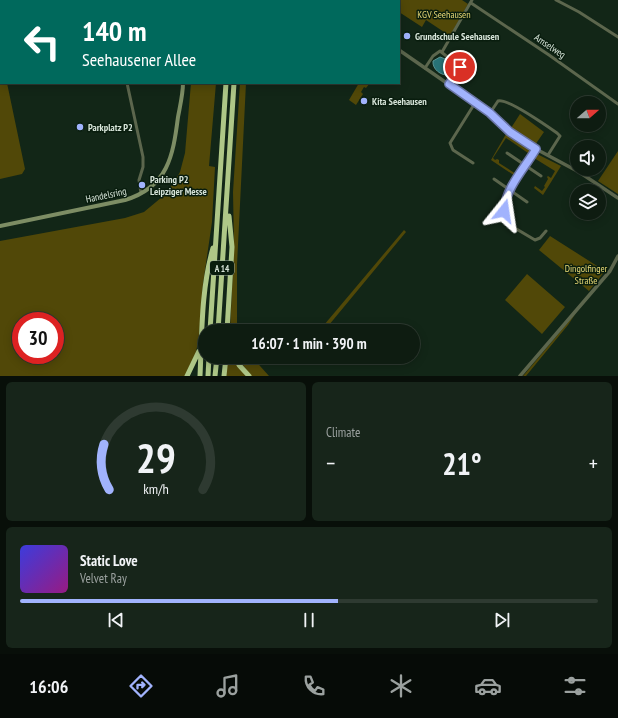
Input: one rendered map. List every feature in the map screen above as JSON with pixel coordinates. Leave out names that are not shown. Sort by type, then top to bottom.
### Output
[{"type":"highway","name":"A 14","points":[[210,324],[226,84]]},
{"type":"highway","name":"A 14","points":[[218,324],[234,84]]},
{"type":"highway","points":[[227,205],[232,247],[227,324]]},
{"type":"highway","points":[[203,324],[208,267],[216,240]]},
{"type":"highway","points":[[187,376],[198,354]]},
{"type":"highway","points":[[200,364],[200,376]]},
{"type":"highway","points":[[208,376],[209,364]]},
{"type":"highway","points":[[216,376],[217,364]]},
{"type":"highway","points":[[224,376],[225,364]]},
{"type":"highway","points":[[238,364],[249,376]]},
{"type":"main road","name":"Handelsring","points":[[0,226],[125,200],[141,193],[158,180],[168,165],[176,142],[183,84]]},
{"type":"street","points":[[556,0],[579,12],[618,37]]},
{"type":"street","points":[[425,68],[433,56],[440,51],[442,52],[471,1]]},
{"type":"street","name":"Amselweg","points":[[471,1],[618,104]]},
{"type":"street","points":[[400,51],[490,113],[510,132],[536,149],[579,172],[618,198]]},
{"type":"street","points":[[442,52],[460,67],[449,84]]},
{"type":"street","points":[[127,84],[143,157],[144,167],[139,180],[141,193]]},
{"type":"street","points":[[490,113],[498,100],[502,100],[517,107],[557,133],[560,136],[548,155]]},
{"type":"street","points":[[473,164],[453,150],[450,143],[475,103]]},
{"type":"street","points":[[536,149],[505,200],[503,221],[536,240],[546,232]]},
{"type":"street","points":[[507,153],[542,176]]},
{"type":"street","points":[[143,157],[149,156]]},
{"type":"street","points":[[494,179],[527,202]]},
{"type":"street","points":[[520,376],[610,270],[618,256]]},
{"type":"green space","name":"KGV Seehausen","points":[[400,0],[462,0],[468,4],[450,36],[426,20],[422,27],[400,13]]},
{"type":"green space","points":[[0,84],[7,84],[25,169],[22,174],[0,179]]},
{"type":"green space","points":[[191,84],[216,84],[209,166],[215,167],[212,222],[203,284],[200,324],[198,324],[198,342],[196,352],[185,376],[0,376],[0,241],[125,218],[144,212],[162,197],[173,184],[180,172],[185,153]]},
{"type":"green space","points":[[240,84],[246,84],[237,265],[237,324],[230,324],[234,244],[233,192]]},
{"type":"green space","points":[[358,84],[369,84],[366,88],[364,87],[361,92],[363,94],[356,105],[349,100]]},
{"type":"green space","points":[[520,114],[544,132],[535,145],[511,128]]},
{"type":"green space","points":[[506,134],[530,150],[529,152],[531,154],[524,162],[528,153],[506,138],[493,158],[495,160],[499,160],[499,163],[516,174],[515,176],[491,160]]},
{"type":"green space","points":[[618,151],[618,194],[606,186],[606,184],[598,181],[601,176],[606,176],[606,169]]},
{"type":"green space","points":[[537,154],[561,166],[543,195],[534,188],[535,186],[542,191],[548,179],[547,177],[548,176],[551,178],[555,171],[534,158]]},
{"type":"green space","points":[[404,230],[406,232],[330,324],[325,324]]},
{"type":"green space","name":"Dingolfinger Straße","points":[[550,236],[605,271],[589,291],[539,250]]},
{"type":"green space","points":[[527,274],[565,307],[542,334],[505,300]]},
{"type":"green space","points":[[576,313],[526,376],[523,376]]},
{"type":"green space","points":[[227,364],[238,364],[246,376],[226,376]]},
{"type":"green space","points":[[242,364],[258,364],[269,376],[251,376]]},
{"type":"water","points":[[440,57],[448,60],[454,66],[453,71],[449,75],[440,73],[434,67],[433,61]]},
{"type":"place","name":"Grundschule Seehausen","points":[[407,36]]},
{"type":"place","name":"Kita Seehausen","points":[[364,101]]},
{"type":"place","name":"Parkplatz P2","points":[[80,127]]},
{"type":"place","name":"Parking P2 Leipziger Messe","points":[[142,185]]},
{"type":"route","points":[[460,67],[449,84],[490,113],[510,132],[536,149],[510,190],[505,200],[504,211]]}]
